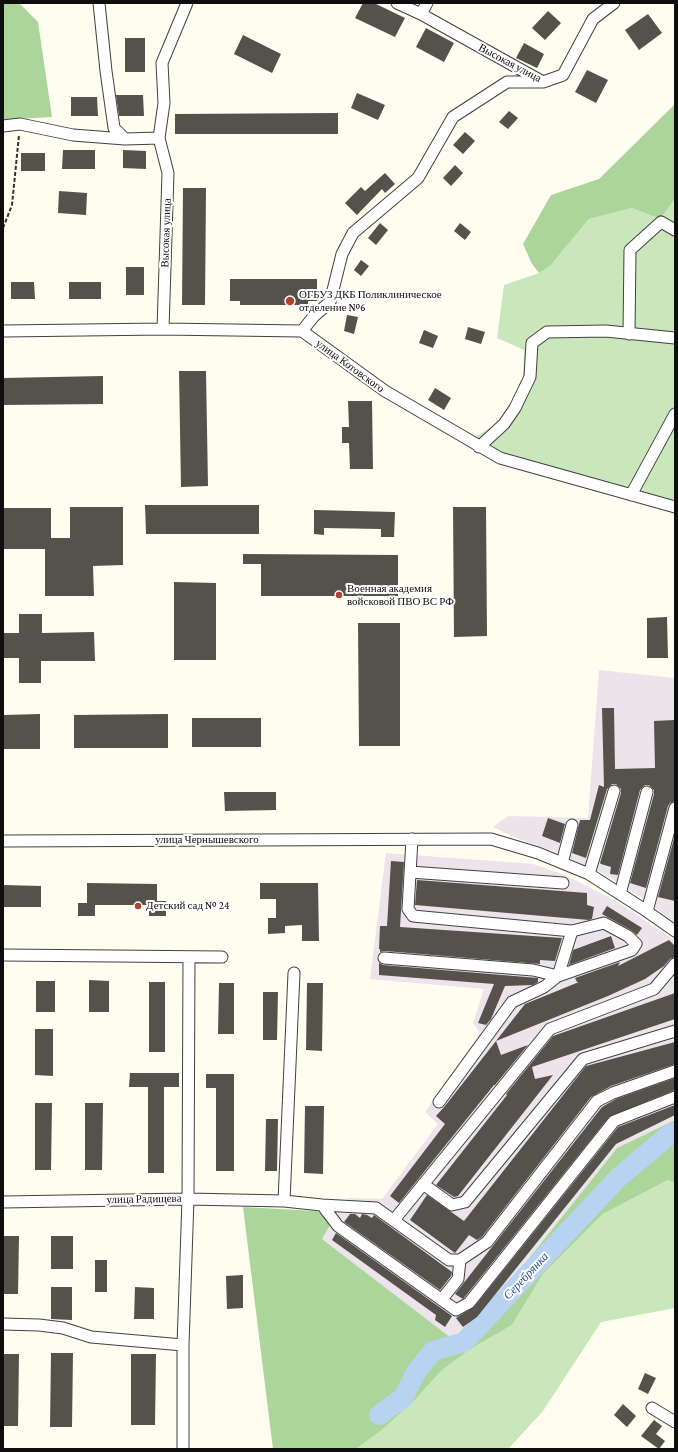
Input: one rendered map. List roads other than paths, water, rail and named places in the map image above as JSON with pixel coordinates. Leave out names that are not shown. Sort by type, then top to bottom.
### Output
[{"type":"street","points":[[99,3],[114,128],[125,139]]},
{"type":"street","name":"Высокая улица","points":[[163,329],[168,173],[159,138],[164,104],[162,62],[188,3]]},
{"type":"street","name":"Высокая улица","points":[[397,3],[421,14],[543,82],[563,75],[593,19],[614,3]]},
{"type":"street","points":[[421,14],[427,3]]},
{"type":"street","points":[[3,331],[163,329],[302,331],[314,316],[330,302],[342,254],[353,233],[418,178],[453,117],[507,82],[543,82]]},
{"type":"street","points":[[3,126],[20,124],[73,135],[125,139],[159,138]]},
{"type":"street","points":[[629,334],[630,250],[662,222],[675,230]]},
{"type":"street","name":"улица Котовского","points":[[302,331],[385,391],[500,458],[631,496],[675,507]]},
{"type":"street","points":[[479,447],[504,424],[515,408],[530,377],[532,343],[547,332],[606,331],[675,338]]},
{"type":"street","points":[[631,496],[675,414]]},
{"type":"street","points":[[589,874],[614,791]]},
{"type":"street","points":[[620,894],[647,792]]},
{"type":"street","points":[[647,911],[675,808]]},
{"type":"street","points":[[562,863],[572,825]]},
{"type":"street","points":[[412,839],[408,909],[413,916],[572,931],[604,924],[628,936],[636,944],[632,950],[558,976],[544,986],[512,1002],[439,1102]]},
{"type":"street","name":"улица Чернышевского","points":[[3,841],[491,839],[538,853],[589,874],[647,911],[674,926]]},
{"type":"street","points":[[410,872],[563,883]]},
{"type":"street","points":[[558,976],[572,931]]},
{"type":"street","points":[[3,955],[222,957]]},
{"type":"street","points":[[183,1449],[183,1345],[188,1198],[189,957]]},
{"type":"street","points":[[384,958],[533,970],[558,976]]},
{"type":"street","points":[[394,1220],[550,1028],[654,988],[673,969]]},
{"type":"street","points":[[284,1201],[294,973]]},
{"type":"street","points":[[423,1184],[452,1204],[465,1202],[583,1059],[675,1031]]},
{"type":"street","points":[[442,1299],[458,1279],[460,1260],[487,1242],[597,1101],[613,1093],[675,1071]]},
{"type":"street","points":[[322,1204],[338,1226],[456,1310],[469,1303],[614,1121],[675,1097]]},
{"type":"street","name":"улица Радищева","points":[[3,1202],[188,1198],[284,1201],[376,1208],[449,1260],[460,1260]]},
{"type":"street","points":[[3,1324],[39,1325],[63,1328],[91,1337],[183,1345]]},
{"type":"street","points":[[652,1408],[675,1422]]},
{"type":"waterway","name":"Серебрянка","points":[[379,1415],[403,1398],[416,1372],[433,1351],[464,1342],[619,1177],[669,1135],[675,1132]]},
{"type":"place","name":"ОГБУЗ ДКБ Поликлиническое отделение №6","points":[[290,301]]},
{"type":"place","name":"Военная академия войсковой ПВО ВС РФ","points":[[339,595]]},
{"type":"place","name":"Детский сад № 24","points":[[138,906]]}]
